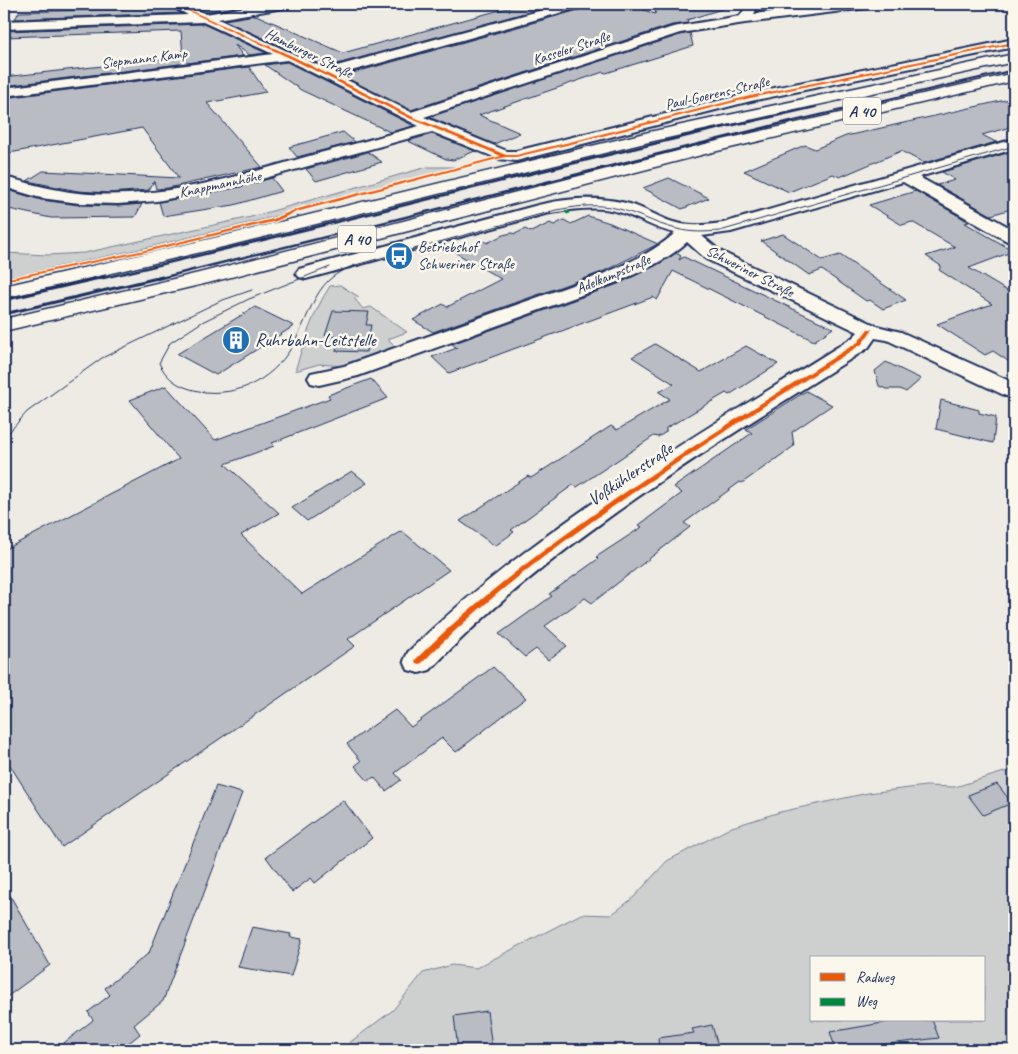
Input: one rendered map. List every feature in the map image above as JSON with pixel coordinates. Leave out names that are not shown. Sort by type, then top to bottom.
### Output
[{"type":"highway","points":[[596,150],[678,124],[734,109],[1014,50]]},
{"type":"highway","name":"A 40","points":[[4,292],[206,246],[741,116],[1014,58]]},
{"type":"highway","name":"A 40","points":[[4,324],[117,299],[321,249],[822,120],[1014,77]]},
{"type":"highway","points":[[710,148],[792,135],[1014,86]]},
{"type":"street","name":"Hamburger Straße","points":[[174,4],[288,56],[432,127]]},
{"type":"street","points":[[4,25],[205,18],[282,4]]},
{"type":"street","points":[[323,74],[578,4]]},
{"type":"street","name":"Kasseler Straße","points":[[745,19],[751,8],[764,4]]},
{"type":"street","name":"Kasseler Straße","points":[[410,117],[678,30],[745,19],[868,4]]},
{"type":"street","name":"Paul-Goerens-Straße","points":[[432,127],[505,156],[516,156],[750,97],[1014,43]]},
{"type":"street","name":"Siepmanns Kamp","points":[[4,92],[288,56]]},
{"type":"street","name":"Knappmannhöhe","points":[[4,182],[22,188],[70,196],[96,198],[164,196],[222,186],[432,127]]},
{"type":"street","points":[[688,231],[724,228],[1014,144]]},
{"type":"street","points":[[905,176],[1014,237]]},
{"type":"street","name":"Schweriner Straße","points":[[306,273],[544,209],[596,204],[621,207],[666,226],[688,231],[699,244],[714,255],[870,330],[894,336],[1014,391]]},
{"type":"street","name":"Adelkampstraße","points":[[319,378],[350,371],[610,278],[638,266],[672,246],[688,231]]},
{"type":"street","name":"Voßkühlerstraße","points":[[419,661],[451,628],[510,578],[633,488],[860,343],[870,330]]},
{"type":"shaded area","points":[[771,4],[859,4],[752,17],[755,9]]},
{"type":"shaded area","points":[[427,167],[459,167],[265,219],[145,248],[4,278],[4,253],[48,255],[84,253],[251,217]]},
{"type":"shaded area","points":[[340,285],[359,297],[354,298],[363,309],[371,307],[407,332],[388,339],[395,346],[394,349],[387,353],[343,366],[319,364],[295,371],[318,307],[330,286]]},
{"type":"shaded area","points":[[1014,769],[1014,1050],[346,1050],[349,1043],[393,1010],[423,973],[452,965],[476,968],[581,914],[611,915],[633,898],[667,861],[732,827],[780,812],[868,793],[926,786],[955,787]]},
{"type":"building","points":[[143,4],[166,4],[181,13],[15,19],[19,12],[122,9]]},
{"type":"building","points":[[187,4],[228,4],[235,7],[206,12]]},
{"type":"building","points":[[522,4],[558,4],[326,67],[224,20],[256,15],[343,53]]},
{"type":"building","points":[[585,4],[627,4],[655,14],[657,4],[725,4],[725,8],[687,20],[688,23],[672,25],[411,110],[342,76],[582,9]]},
{"type":"building","points":[[203,24],[266,53],[250,55],[235,45],[243,56],[4,86],[4,77],[183,57],[181,31],[4,37],[5,31]]},
{"type":"building","points":[[690,33],[693,46],[606,73],[603,72],[479,115],[520,133],[494,144],[429,117],[680,35]]},
{"type":"building","points":[[287,62],[414,126],[390,132],[301,90],[265,65]]},
{"type":"building","points":[[249,67],[266,92],[207,103],[262,167],[168,188],[156,189],[154,181],[149,190],[108,193],[78,191],[27,181],[43,171],[179,178],[142,128],[4,154],[4,98]]},
{"type":"building","points":[[1014,98],[1014,126],[982,135],[996,142],[924,163],[901,151],[840,177],[833,174],[789,192],[744,171],[805,145],[815,149],[846,136]]},
{"type":"building","points":[[343,132],[355,142],[297,157],[289,147]]},
{"type":"building","points":[[432,134],[475,151],[453,160],[446,159],[408,141]]},
{"type":"building","points":[[1014,151],[1014,208],[991,215],[937,185],[955,180],[942,172]]},
{"type":"building","points":[[368,152],[382,162],[316,181],[306,169]]},
{"type":"building","points":[[272,178],[282,191],[234,205],[163,216],[159,202],[240,187]]},
{"type":"building","points":[[669,178],[709,198],[682,209],[643,188]]},
{"type":"building","points":[[11,191],[41,200],[79,205],[118,206],[142,204],[135,217],[51,218],[4,208],[4,196]]},
{"type":"building","points":[[916,191],[969,222],[965,223],[1014,251],[969,268],[1014,295],[1014,365],[993,351],[985,355],[937,324],[992,304],[939,270],[941,266],[926,256],[955,247],[912,222],[902,225],[869,205]]},
{"type":"building","points":[[588,216],[610,223],[658,244],[602,272],[433,332],[413,320],[443,304],[447,307],[501,279],[456,253],[484,241],[487,243],[503,235],[515,234],[525,229],[531,232],[550,223],[554,225],[564,220],[571,224]]},
{"type":"building","points":[[783,234],[822,260],[840,255],[906,300],[883,309],[870,300],[866,301],[822,270],[809,275],[761,241]]},
{"type":"building","points":[[676,253],[681,256],[679,260],[684,257],[833,328],[814,341],[673,271],[657,300],[653,297],[449,373],[432,357],[457,348],[452,344],[618,284],[655,266]]},
{"type":"building","name":"Ruhrbahn-Leitstelle","points":[[255,307],[294,326],[216,375],[177,354]]},
{"type":"building","points":[[333,311],[369,312],[366,325],[371,325],[366,352],[336,351],[341,337],[325,336]]},
{"type":"building","points":[[655,344],[701,372],[746,346],[778,364],[729,395],[726,393],[666,428],[666,432],[658,437],[654,436],[577,487],[573,485],[511,530],[514,532],[495,546],[460,521],[528,476],[531,478],[611,426],[617,430],[670,399],[659,392],[674,384],[632,357]]},
{"type":"building","points":[[886,362],[921,379],[906,392],[900,389],[886,389],[879,386],[875,371]]},
{"type":"building","points":[[371,379],[388,398],[272,443],[274,446],[225,464],[279,513],[241,535],[302,594],[402,531],[449,570],[348,639],[355,646],[62,847],[4,756],[4,550],[179,459],[130,400],[166,386],[215,440],[330,398],[328,395]]},
{"type":"building","points":[[806,391],[832,405],[792,432],[794,446],[684,523],[690,527],[592,603],[585,598],[545,626],[567,646],[548,660],[536,649],[525,657],[499,634],[552,596],[549,594],[598,559],[596,557],[642,527],[639,525],[682,493],[674,487],[752,433],[746,429]]},
{"type":"building","points":[[941,400],[979,410],[979,413],[996,417],[993,443],[936,429]]},
{"type":"building","points":[[352,471],[367,483],[307,521],[292,508]]},
{"type":"building","points":[[493,667],[526,698],[456,752],[442,738],[395,773],[401,780],[386,791],[374,777],[368,781],[355,766],[361,761],[347,744],[395,710],[411,727]]},
{"type":"building","points":[[997,784],[1012,803],[983,815],[968,795]]},
{"type":"building","points":[[216,786],[242,793],[163,1001],[134,1025],[140,1034],[120,1050],[55,1050],[93,1020],[88,1012],[110,995],[105,988],[149,953]]},
{"type":"building","points":[[343,800],[372,838],[315,883],[311,878],[292,892],[266,857]]},
{"type":"building","points":[[4,885],[50,965],[4,999]]},
{"type":"building","points":[[252,927],[291,934],[290,937],[302,939],[291,976],[238,967]]},
{"type":"building","points":[[487,1011],[492,1048],[458,1050],[454,1016]]},
{"type":"building","points":[[888,1022],[933,1022],[939,1038],[864,1047],[865,1050],[836,1050],[830,1032]]},
{"type":"building","points":[[712,1025],[719,1050],[659,1050],[658,1038],[694,1033],[692,1029]]},
{"type":"tram line","points":[[330,267],[249,299],[202,322],[170,343],[159,363],[163,370],[167,376],[178,384],[197,391],[221,392],[249,385],[262,379],[283,359],[292,347],[319,292],[329,280],[347,268],[556,210],[603,206],[627,211],[660,224],[682,230],[698,232],[720,231],[1014,146]]},
{"type":"tram line","points":[[4,438],[27,412],[102,358],[220,301],[252,290]]},
{"type":"railway","points":[[785,123],[1014,70]]},
{"type":"railway","points":[[746,123],[816,107]]},
{"type":"railway","points":[[99,279],[751,121]]},
{"type":"railway","points":[[157,279],[791,121]]},
{"type":"railway","points":[[4,300],[104,277]]},
{"type":"railway","points":[[4,314],[162,277]]},
{"type":"marked path","points":[[566,213],[570,212]]},
{"type":"cycle path","points":[[174,4],[293,58],[410,117],[505,156],[516,156],[575,142],[750,97],[1014,43]]},
{"type":"cycle path","points":[[4,280],[145,251],[274,220],[295,211],[505,156]]},
{"type":"cycle path","points":[[419,661],[436,643],[490,596],[566,537],[675,461],[860,343],[870,330]]},
{"type":"place","name":"Betriebshof Schweriner Straße","points":[[399,256]]},
{"type":"place","name":"Ruhrbahn-Leitstelle","points":[[236,340]]}]
